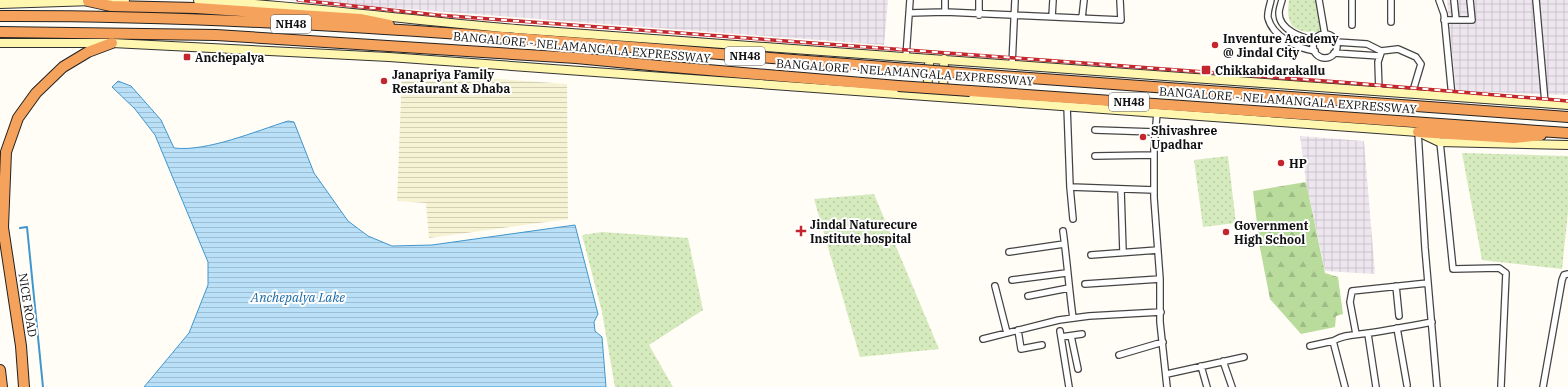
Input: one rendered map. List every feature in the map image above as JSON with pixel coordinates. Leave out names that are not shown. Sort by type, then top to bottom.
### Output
[{"type":"highway","points":[[88,1],[111,6],[204,9],[360,19],[428,32]]},
{"type":"highway","name":"BANGALORE - NELAMANGALA EXPRESSWAY","points":[[0,16],[101,16],[228,20],[428,32],[1568,117]]},
{"type":"highway","name":"BANGALORE - NELAMANGALA EXPRESSWAY","points":[[0,32],[142,32],[216,35],[576,58],[898,86],[1563,133]]},
{"type":"highway","points":[[3,227],[6,152],[18,118],[36,93],[63,67],[88,52],[112,43]]},
{"type":"highway","points":[[1418,132],[1514,138],[1563,133]]},
{"type":"highway","points":[[0,210],[3,227]]},
{"type":"highway","name":"NICE ROAD","points":[[3,227],[21,346],[24,387]]},
{"type":"highway","points":[[0,370],[2,387]]},
{"type":"street","points":[[0,4],[125,0]]},
{"type":"street","points":[[198,0],[276,3],[434,22],[1568,105]]},
{"type":"street","points":[[906,57],[910,0]]},
{"type":"street","points":[[945,0],[945,12]]},
{"type":"street","points":[[979,0],[979,15]]},
{"type":"street","points":[[1012,65],[1015,0]]},
{"type":"street","points":[[1052,0],[1052,17]]},
{"type":"street","points":[[1082,18],[1084,0]]},
{"type":"street","points":[[909,13],[945,12],[979,15],[1121,20],[1120,0]]},
{"type":"street","points":[[1271,0],[1268,18],[1275,33],[1304,49],[1315,50]]},
{"type":"street","points":[[1282,0],[1279,14],[1286,28],[1303,38],[1316,40],[1325,34]]},
{"type":"street","points":[[1319,0],[1325,34]]},
{"type":"street","points":[[1352,0],[1352,25]]},
{"type":"street","points":[[1391,0],[1391,22]]},
{"type":"street","points":[[1439,0],[1444,20],[1452,97]]},
{"type":"street","points":[[1454,0],[1456,20]]},
{"type":"street","points":[[1444,20],[1472,20],[1470,0]]},
{"type":"street","points":[[1536,0],[1545,104]]},
{"type":"street","points":[[1325,34],[1331,36],[1336,42],[1337,48],[1334,53]]},
{"type":"street","points":[[1316,40],[1315,50],[1319,55],[1325,58],[1334,53],[1381,53],[1398,49],[1420,61],[1421,64],[1412,94]]},
{"type":"street","points":[[1336,42],[1367,44],[1381,53]]},
{"type":"street","points":[[0,43],[112,43],[393,57],[943,96],[1418,132],[1440,142],[1568,145]]},
{"type":"street","points":[[1379,91],[1378,62],[1381,53]]},
{"type":"street","points":[[927,96],[930,58]]},
{"type":"street","points":[[943,96],[944,59]]},
{"type":"street","points":[[1067,106],[1070,187],[1073,219]]},
{"type":"street","points":[[1157,113],[1154,155],[1154,190],[1160,279],[1160,322],[1167,387]]},
{"type":"street","points":[[1095,130],[1156,132]]},
{"type":"street","points":[[1418,132],[1425,248],[1437,387]]},
{"type":"street","points":[[1440,142],[1453,269],[1498,268],[1506,273],[1501,386]]},
{"type":"street","points":[[1095,156],[1154,155]]},
{"type":"street","points":[[1070,187],[1154,190]]},
{"type":"street","points":[[1122,190],[1123,252]]},
{"type":"street","points":[[1063,231],[1066,273],[1073,318]]},
{"type":"street","points":[[1009,252],[1064,244]]},
{"type":"street","points":[[1091,255],[1158,250]]},
{"type":"street","points":[[1012,280],[1066,273]]},
{"type":"street","points":[[1543,387],[1562,280],[1564,275],[1568,274]]},
{"type":"street","points":[[1085,284],[1160,279]]},
{"type":"street","points":[[1356,334],[1350,302],[1352,291],[1428,283]]},
{"type":"street","points":[[995,286],[1007,333]]},
{"type":"street","points":[[1396,286],[1399,316]]},
{"type":"street","points":[[1028,296],[1069,288]]},
{"type":"street","points":[[983,339],[1073,318],[1161,312]]},
{"type":"street","points":[[1310,346],[1333,342],[1338,338],[1356,334],[1368,334],[1432,322]]},
{"type":"street","points":[[1397,328],[1407,386]]},
{"type":"street","points":[[1018,330],[1021,348],[1042,345]]},
{"type":"street","points":[[1060,331],[1069,387]]},
{"type":"street","points":[[1061,338],[1082,334]]},
{"type":"street","points":[[1368,334],[1376,387]]},
{"type":"street","points":[[1071,336],[1078,369]]},
{"type":"street","points":[[1119,355],[1163,342]]},
{"type":"street","points":[[1333,342],[1345,387]]},
{"type":"street","points":[[1166,374],[1244,357]]},
{"type":"street","points":[[1223,361],[1232,387]]},
{"type":"street","points":[[1201,366],[1208,387]]},
{"type":"shaded area","points":[[286,0],[888,0],[884,45]]},
{"type":"shaded area","points":[[1447,0],[1568,0],[1568,95],[1456,91]]},
{"type":"shaded area","points":[[402,72],[567,84],[568,219],[429,238],[426,203],[397,201]]},
{"type":"shaded area","points":[[1300,136],[1364,141],[1375,274],[1325,271],[1306,182]]},
{"type":"green space","points":[[1289,0],[1317,0],[1323,33],[1306,32],[1294,27],[1289,18]]},
{"type":"green space","points":[[1462,153],[1568,156],[1568,212],[1562,269],[1482,260]]},
{"type":"green space","points":[[1228,156],[1236,223],[1203,227],[1194,160]]},
{"type":"green space","points":[[1306,182],[1325,273],[1338,277],[1343,314],[1336,316],[1335,327],[1301,334],[1270,299],[1260,248],[1253,191]]},
{"type":"green space","points":[[874,194],[939,349],[860,357],[814,199]]},
{"type":"green space","points":[[602,232],[688,238],[703,310],[649,345],[673,387],[615,387],[602,312],[582,235]]},
{"type":"water","name":"Anchepalya Lake","points":[[118,81],[131,86],[161,120],[174,148],[201,147],[216,144],[288,121],[294,122],[314,173],[348,221],[368,236],[392,246],[432,245],[575,225],[598,314],[594,322],[595,331],[602,337],[606,387],[144,387],[189,333],[208,285],[208,262],[155,135],[135,109],[112,87]]},
{"type":"waterway","points":[[20,228],[27,227],[43,387]]},
{"type":"railway","points":[[298,0],[437,15],[1352,83],[1568,101]]},
{"type":"place","name":"Inventure Academy @ Jindal City","points":[[1215,45]]},
{"type":"place","name":"Anchepalya","points":[[187,57]]},
{"type":"place","name":"Chikkabidarakallu","points":[[1206,70]]},
{"type":"place","name":"Janapriya Family Restaurant & Dhaba","points":[[384,81]]},
{"type":"place","name":"Shivashree Upadhar","points":[[1143,137]]},
{"type":"place","name":"HP","points":[[1281,163]]},
{"type":"place","name":"Jindal Naturecure Institute hospital","points":[[801,231]]},
{"type":"place","name":"Government High School","points":[[1226,232]]}]
